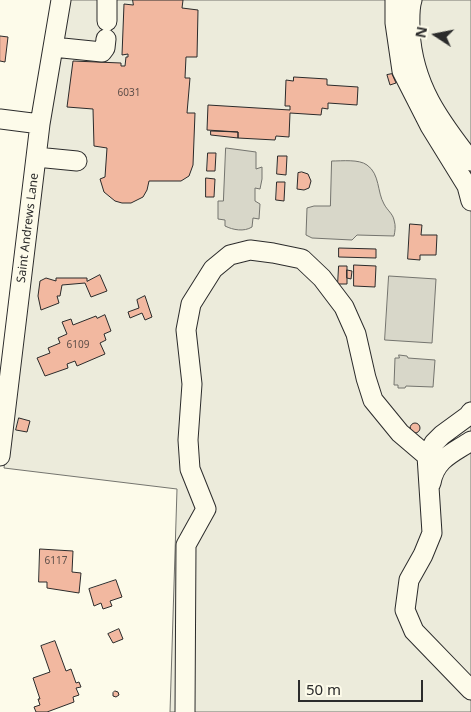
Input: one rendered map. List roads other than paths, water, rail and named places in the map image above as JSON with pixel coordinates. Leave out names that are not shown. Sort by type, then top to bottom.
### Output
[{"type":"street","name":"Saint Andrews Lane","points":[[0,456],[40,124],[61,0]]},
{"type":"street","points":[[53,47],[102,52],[105,48],[107,30],[107,0]]},
{"type":"street","points":[[395,0],[395,23],[402,71],[430,126],[470,190]]},
{"type":"street","points":[[412,0],[411,46],[416,67],[428,100],[440,121],[471,161]]},
{"type":"street","points":[[0,119],[40,124]]},
{"type":"street","points":[[36,157],[77,161]]},
{"type":"street","points":[[185,712],[186,546],[206,509],[190,469],[188,440],[192,384],[186,330],[192,304],[214,269],[230,255],[250,250],[302,260],[322,278],[344,307],[356,334],[373,400],[400,434],[427,456]]},
{"type":"street","points":[[471,412],[442,435],[434,443],[427,456],[432,533],[409,580],[405,610],[414,631],[471,690]]},
{"type":"street","points":[[429,492],[432,476],[439,462],[471,441]]}]
